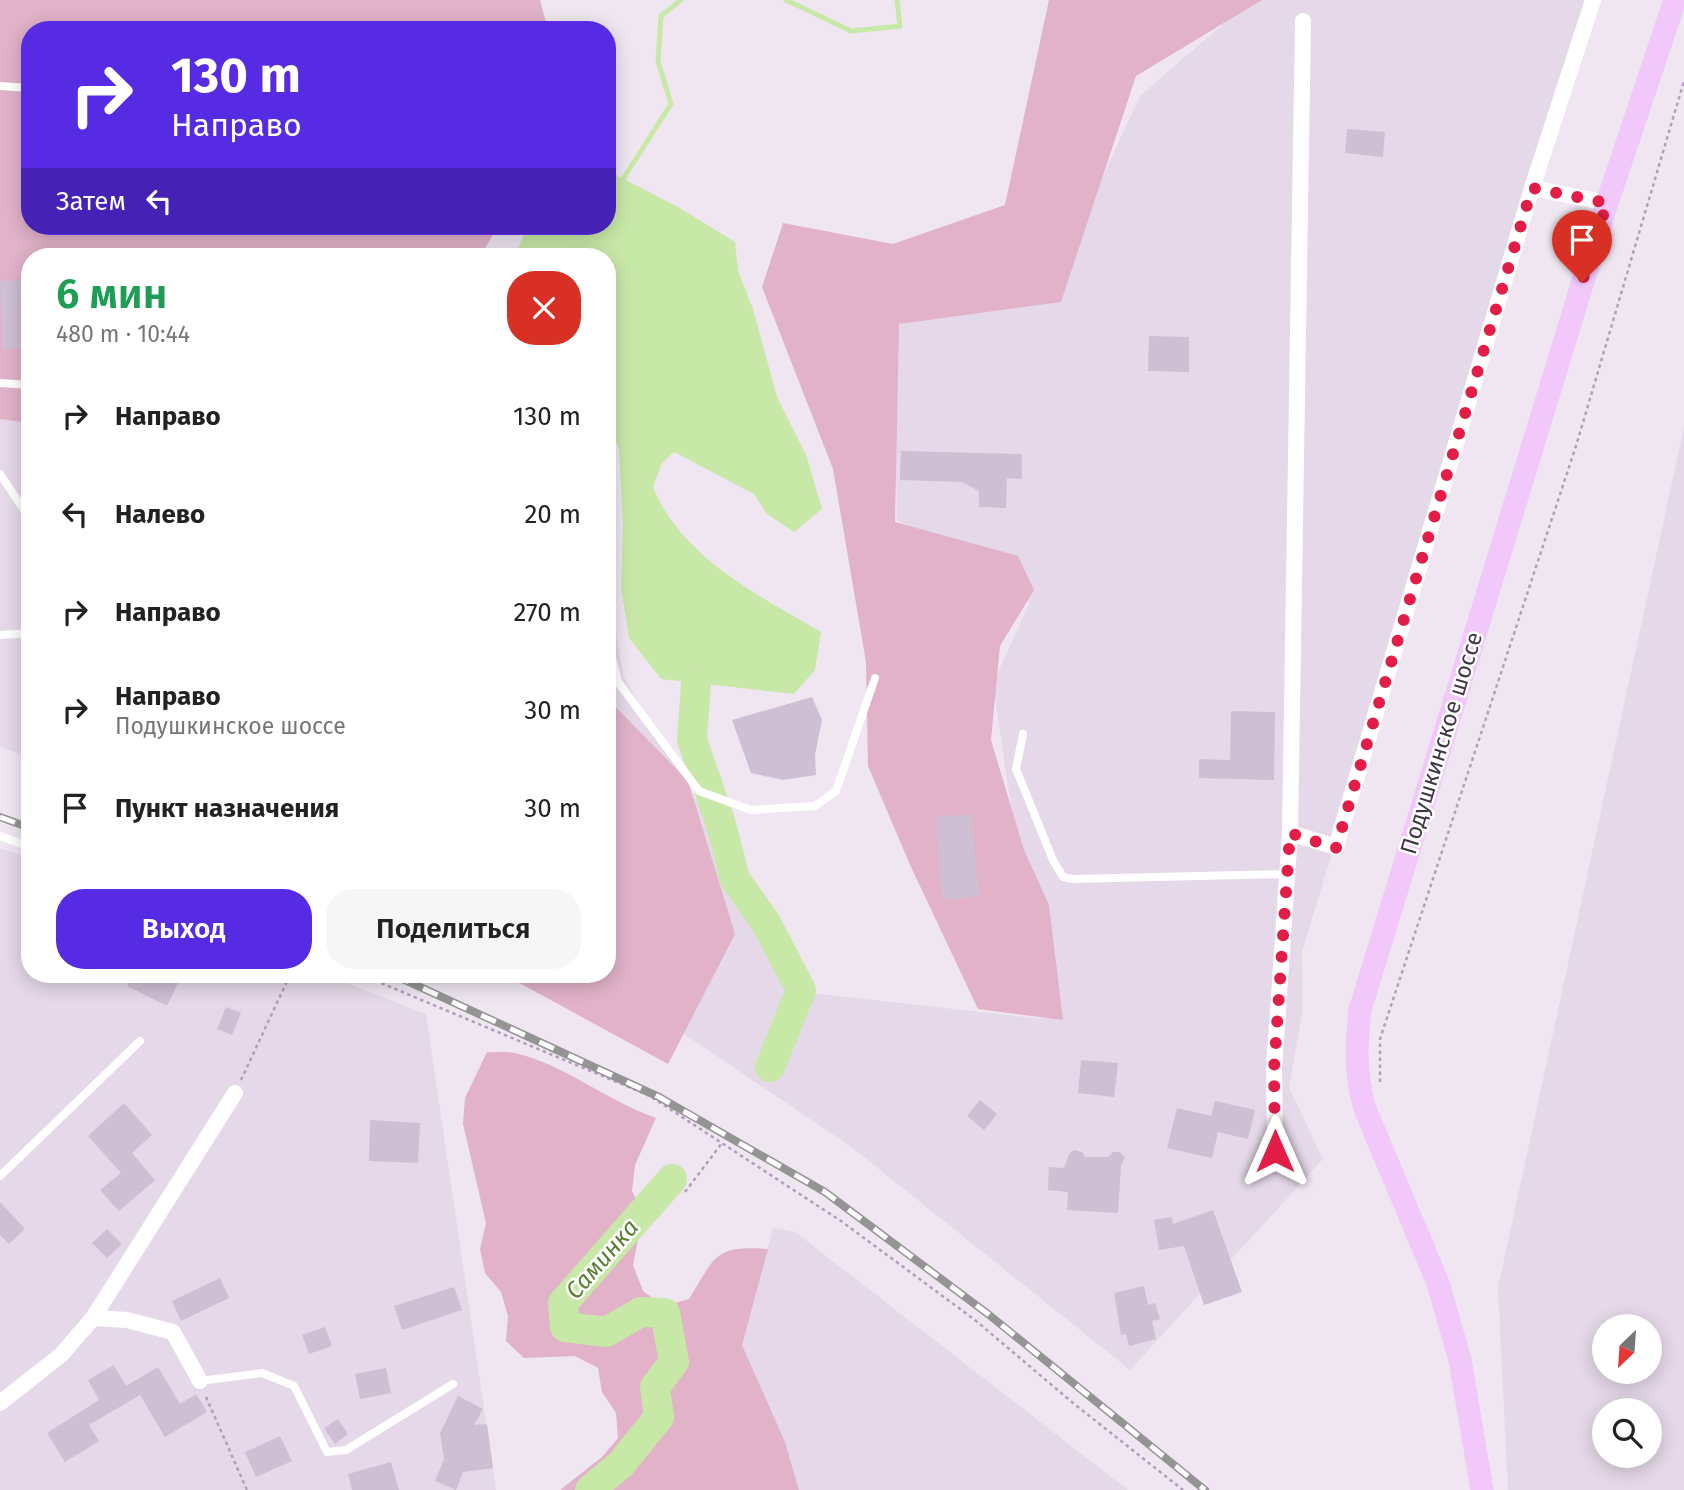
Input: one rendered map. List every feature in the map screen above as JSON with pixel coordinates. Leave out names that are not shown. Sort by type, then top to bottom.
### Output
[{"type":"main road","name":"Подушкинское шоссе","points":[[1482,1490],[1460,1360],[1438,1283],[1364,1109],[1357,1080],[1356,1045],[1360,1010],[1607,203],[1675,0]]},
{"type":"street","points":[[1290,833],[1336,848],[1532,188],[1593,0]]},
{"type":"street","points":[[1275,1151],[1274,1069],[1290,833],[1303,21]]},
{"type":"street","points":[[1532,188],[1607,203]]},
{"type":"street","points":[[0,1403],[61,1355],[93,1318],[235,1093]]},
{"type":"street","points":[[93,1318],[127,1320],[173,1332],[200,1381]]},
{"type":"lane","points":[[0,86],[21,87]]},
{"type":"lane","points":[[0,383],[21,384]]},
{"type":"lane","points":[[0,474],[21,506]]},
{"type":"lane","points":[[0,635],[21,634]]},
{"type":"lane","points":[[616,674],[618,682],[699,792],[751,810],[816,806],[836,791],[874,678]]},
{"type":"lane","points":[[1023,734],[1016,769],[1052,860],[1063,877],[1073,879],[1287,874]]},
{"type":"lane","points":[[0,836],[21,844]]},
{"type":"lane","points":[[0,1176],[140,1041]]},
{"type":"lane","points":[[200,1381],[262,1373],[294,1386],[327,1452],[346,1450],[453,1384]]},
{"type":"path","points":[[1380,1092],[1380,1039],[1576,446],[1684,81]]},
{"type":"path","points":[[235,1093],[286,983]]},
{"type":"path","points":[[381,983],[650,1096],[841,1221],[975,1320],[1073,1403],[1184,1490]]},
{"type":"path","points":[[685,1192],[722,1143]]},
{"type":"path","points":[[200,1381],[247,1490]]},
{"type":"shaded area","points":[[0,0],[21,21],[21,235],[491,235],[484,248],[21,248],[21,754],[0,746]]},
{"type":"shaded area","points":[[0,0],[540,0],[546,21],[21,21],[21,235],[493,235],[485,248],[21,248],[21,422],[0,419]]},
{"type":"shaded area","points":[[1049,0],[1262,0],[1136,76],[1061,302],[899,324],[895,522],[1018,556],[1034,590],[1000,646],[991,740],[1024,850],[1049,905],[1063,1020],[978,1009],[911,867],[868,766],[866,662],[833,469],[762,287],[783,223],[893,244],[1005,205]]},
{"type":"shaded area","points":[[1251,0],[1591,0],[1302,952],[1303,1009],[1289,1088],[1323,1159],[1130,1370],[850,1146],[610,983],[616,983],[616,635],[624,677],[810,993],[1042,1019],[993,683],[1030,602],[897,520],[894,309],[1051,288],[1140,96]]},
{"type":"shaded area","points":[[616,175],[678,207],[735,242],[738,271],[753,309],[777,397],[806,455],[822,509],[794,532],[767,514],[754,494],[674,452],[662,463],[653,487],[666,512],[702,554],[748,589],[821,632],[815,670],[794,694],[661,679],[629,638],[621,587],[623,525],[619,449],[616,442],[616,248],[518,248],[524,235],[616,235]]},
{"type":"shaded area","points":[[1684,427],[1684,1490],[1508,1490],[1498,1288]]},
{"type":"shaded area","points":[[616,707],[688,781],[735,934],[668,1064],[520,983],[616,983]]},
{"type":"shaded area","points":[[0,848],[21,855],[21,983],[347,983],[426,1014],[496,1490],[0,1490]]},
{"type":"shaded area","points":[[487,1052],[512,1052],[552,1066],[656,1118],[635,1165],[632,1191],[643,1214],[633,1265],[643,1291],[664,1306],[689,1299],[711,1264],[726,1252],[750,1248],[768,1249],[742,1345],[785,1442],[799,1490],[560,1490],[602,1457],[618,1438],[616,1413],[602,1392],[598,1368],[575,1356],[524,1358],[506,1341],[508,1316],[501,1292],[485,1273],[480,1249],[486,1223],[463,1124],[465,1098]]},
{"type":"shaded area","points":[[773,1228],[795,1232],[1128,1490],[799,1490],[785,1442],[742,1345]]},
{"type":"building","points":[[1347,129],[1385,132],[1383,157],[1345,153]]},
{"type":"building","points":[[21,280],[21,348],[3,349],[0,281]]},
{"type":"building","points":[[1149,336],[1189,337],[1189,372],[1148,371]]},
{"type":"building","points":[[901,451],[1022,454],[1022,479],[1007,478],[1006,508],[979,507],[979,491],[962,482],[900,480]]},
{"type":"building","points":[[812,697],[822,720],[815,755],[816,775],[783,780],[751,773],[732,720]]},
{"type":"building","points":[[1231,711],[1275,712],[1274,780],[1199,778],[1199,759],[1230,760]]},
{"type":"building","points":[[971,814],[979,896],[943,900],[935,817]]},
{"type":"building","points":[[128,983],[178,983],[167,1006],[127,986]]},
{"type":"building","points":[[226,1007],[241,1013],[232,1035],[217,1029]]},
{"type":"building","points":[[1081,1060],[1118,1063],[1114,1097],[1078,1093]]},
{"type":"building","points":[[980,1100],[997,1114],[984,1130],[967,1116]]},
{"type":"building","points":[[1215,1101],[1255,1110],[1248,1139],[1218,1132],[1212,1158],[1167,1148],[1177,1108],[1211,1116]]},
{"type":"building","points":[[124,1103],[152,1135],[132,1153],[155,1180],[119,1211],[100,1190],[121,1173],[88,1136]]},
{"type":"building","points":[[370,1120],[420,1123],[418,1163],[369,1161]]},
{"type":"building","points":[[1074,1150],[1082,1152],[1085,1157],[1108,1157],[1113,1152],[1120,1152],[1125,1158],[1121,1165],[1118,1213],[1067,1210],[1068,1192],[1048,1190],[1049,1167],[1064,1168],[1069,1154]]},
{"type":"building","points":[[0,1202],[25,1229],[9,1244],[0,1235]]},
{"type":"building","points":[[1213,1210],[1242,1292],[1204,1305],[1184,1246],[1159,1250],[1154,1220],[1172,1217],[1173,1224]]},
{"type":"building","points":[[107,1229],[122,1244],[107,1258],[92,1243]]},
{"type":"building","points":[[220,1278],[229,1298],[181,1321],[172,1301]]},
{"type":"building","points":[[1144,1286],[1148,1305],[1155,1303],[1160,1319],[1152,1321],[1156,1339],[1129,1346],[1126,1334],[1121,1335],[1114,1293]]},
{"type":"building","points":[[454,1287],[462,1310],[402,1330],[394,1306]]},
{"type":"building","points":[[325,1327],[332,1346],[309,1354],[302,1335]]},
{"type":"building","points":[[114,1365],[126,1386],[158,1367],[180,1404],[196,1394],[207,1412],[165,1437],[140,1395],[89,1425],[99,1441],[65,1462],[47,1433],[99,1400],[88,1380]]},
{"type":"building","points":[[386,1368],[391,1393],[360,1399],[355,1374]]},
{"type":"building","points":[[458,1396],[483,1409],[474,1425],[487,1424],[493,1468],[463,1472],[456,1490],[435,1481],[444,1459],[440,1433]]},
{"type":"building","points":[[338,1419],[348,1434],[335,1444],[324,1428]]},
{"type":"building","points":[[280,1436],[292,1461],[256,1477],[245,1452]]},
{"type":"building","points":[[391,1462],[399,1490],[352,1490],[348,1474]]},
{"type":"waterway","points":[[623,179],[671,104],[658,61],[661,16],[681,0]]},
{"type":"waterway","points":[[786,0],[851,31],[900,26],[897,0]]},
{"type":"waterway","name":"Саминка","points":[[696,684],[692,740],[720,821],[735,879],[766,923],[801,990],[770,1067]]},
{"type":"waterway","name":"Саминка","points":[[590,1490],[621,1464],[659,1417],[655,1387],[674,1362],[665,1313],[641,1312],[606,1332],[565,1327],[563,1303],[672,1179]]},
{"type":"railway","points":[[0,817],[21,825]]},
{"type":"railway","points":[[411,983],[659,1097],[825,1192],[988,1314],[1205,1490]]},
{"type":"route","points":[[1275,1151],[1274,1069],[1290,833],[1336,848],[1532,188],[1607,203],[1582,282]]}]
